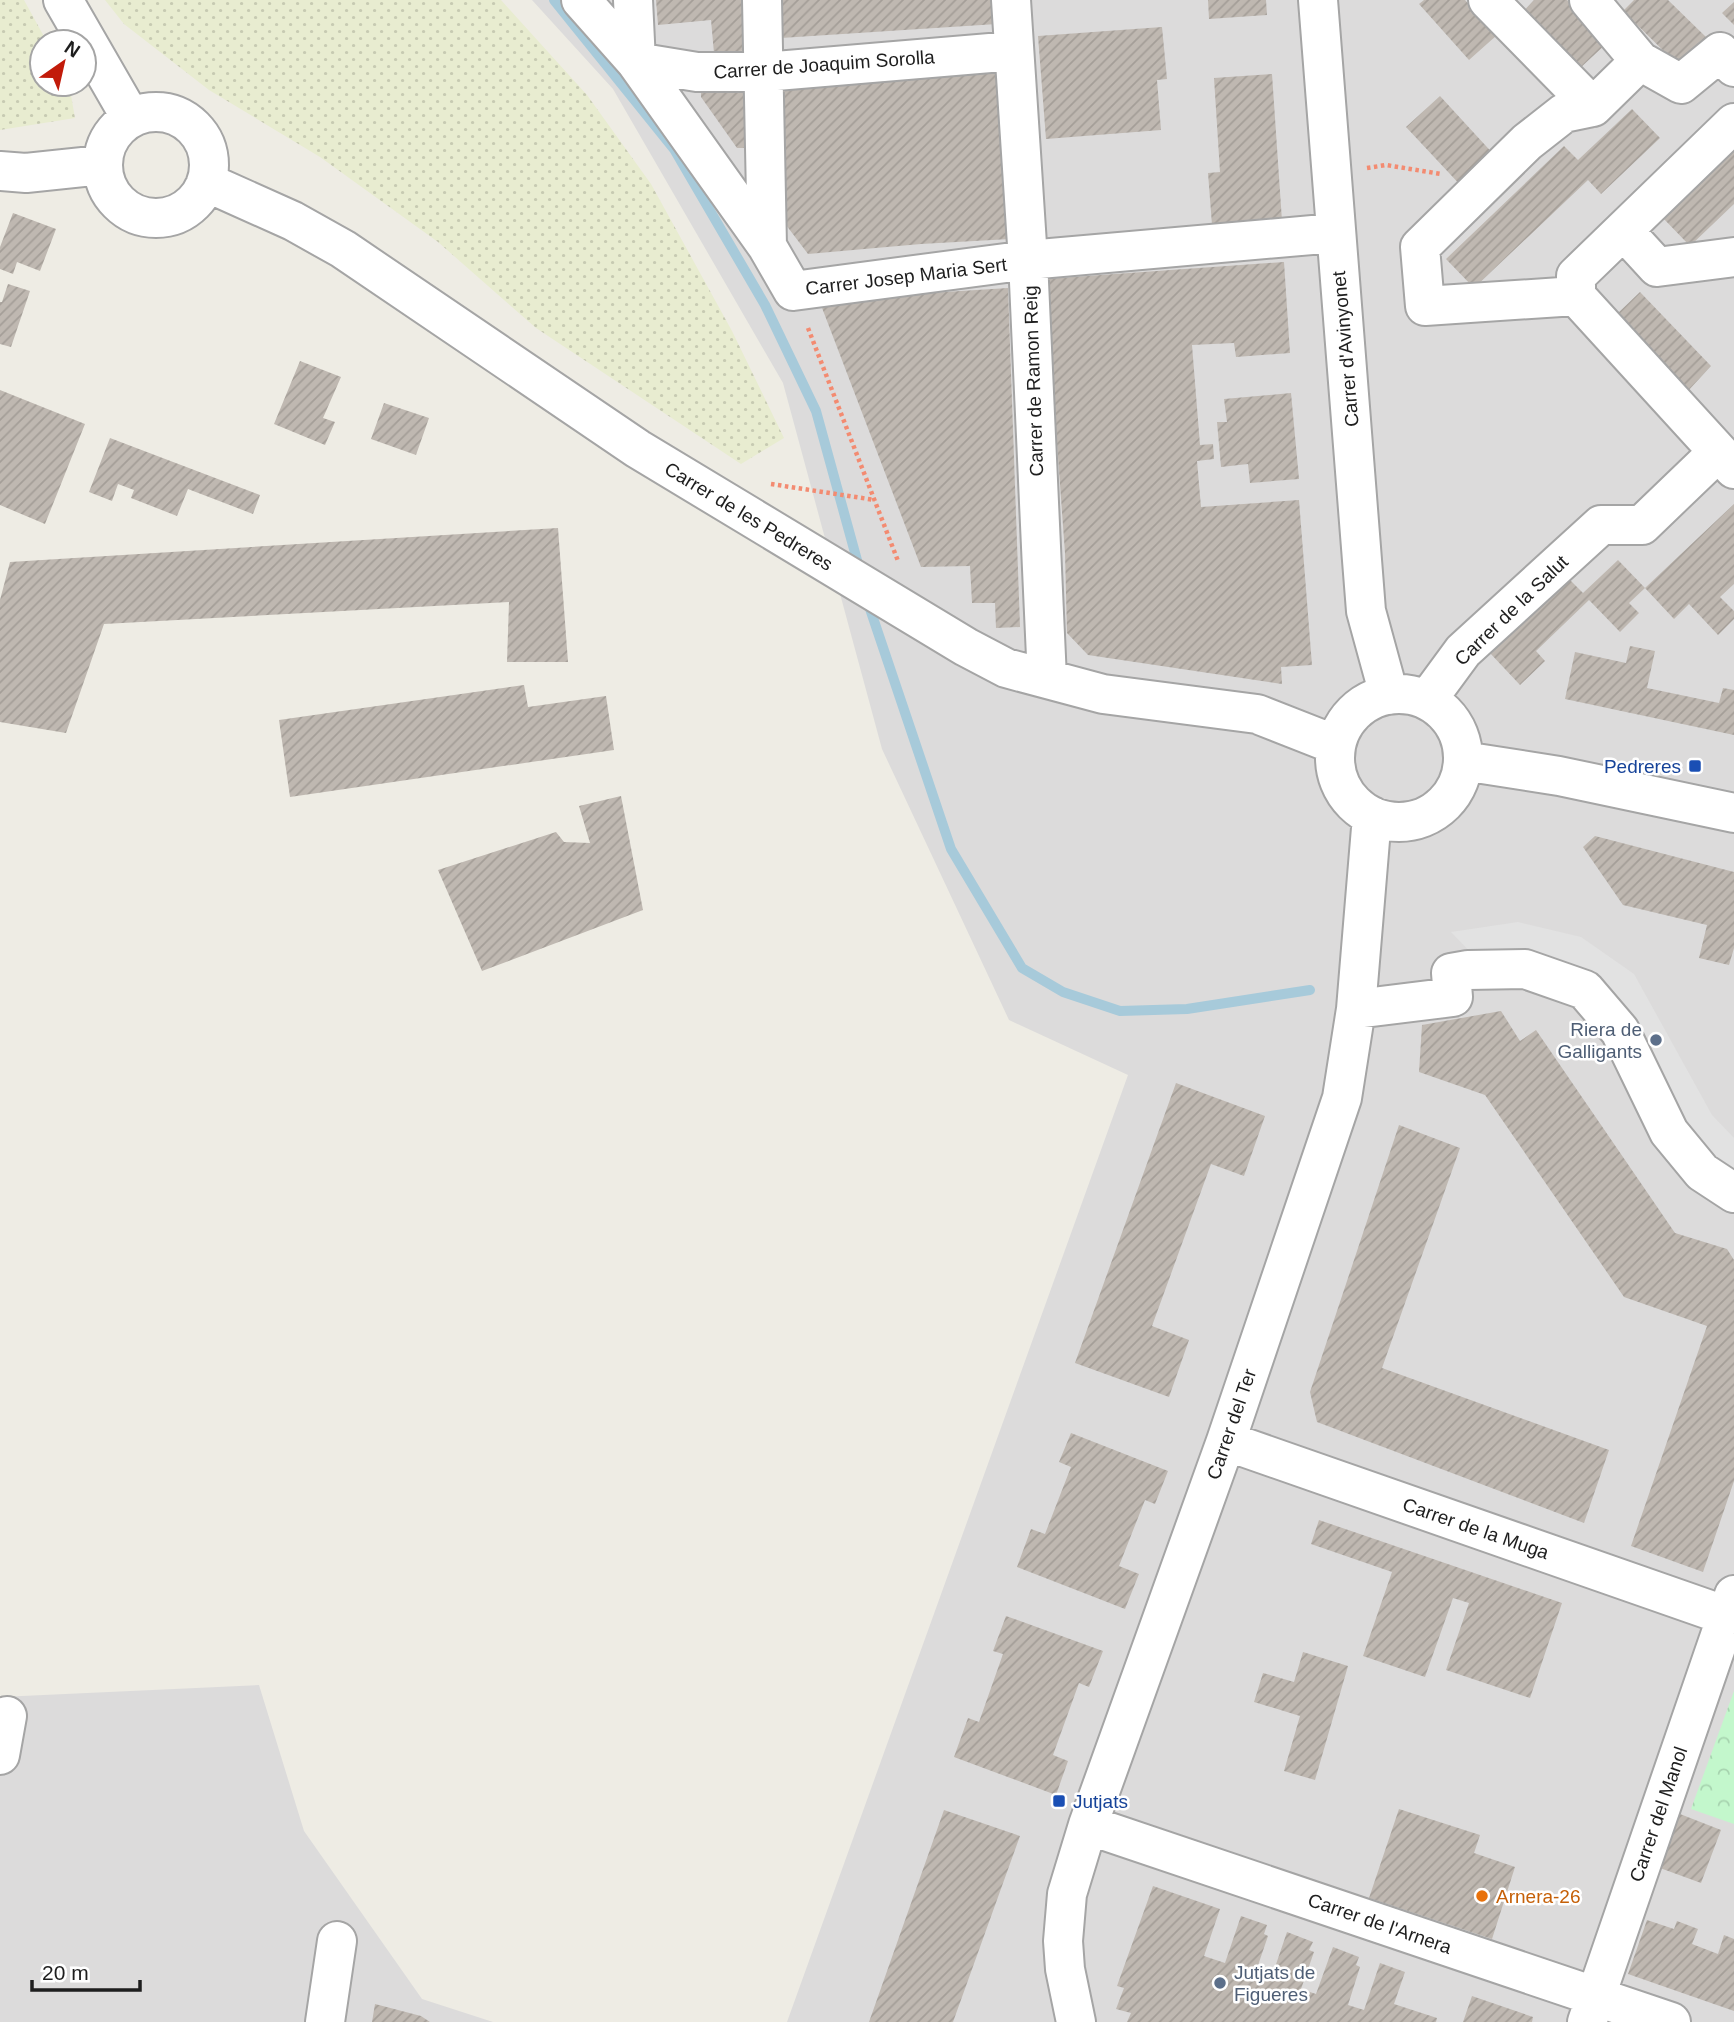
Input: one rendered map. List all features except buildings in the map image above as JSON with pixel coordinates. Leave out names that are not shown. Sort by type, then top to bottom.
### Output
[{"type":"street","points":[[63,0],[131,118]]},
{"type":"street","name":"Carrer Josep Maria Sert","points":[[581,0],[636,62],[767,246],[793,291],[1028,260],[1335,233]]},
{"type":"street","points":[[633,0],[636,62]]},
{"type":"street","points":[[762,0],[767,246]]},
{"type":"street","name":"Carrer de Ramon Reig","points":[[1011,0],[1028,260],[1046,679]]},
{"type":"street","name":"Carrer d'Avinyonet","points":[[1318,0],[1366,611],[1389,695]]},
{"type":"street","points":[[1488,0],[1593,107]]},
{"type":"street","points":[[1589,0],[1640,61],[1681,84],[1720,52],[1734,67]]},
{"type":"street","name":"Carrer de Joaquim Sorolla","points":[[636,62],[697,72],[764,72],[1014,51]]},
{"type":"street","points":[[1576,296],[1424,306],[1420,247],[1527,142],[1564,113],[1593,107],[1640,61]]},
{"type":"street","points":[[162,112],[177,116],[190,125],[200,137],[207,151],[209,167],[199,197],[187,209],[172,216],[155,219],[139,216],[125,208],[113,196],[105,182],[102,165],[104,151],[119,126],[131,118],[162,112]]},
{"type":"street","points":[[1726,460],[1576,296],[1576,276],[1734,123]]},
{"type":"street","points":[[0,171],[26,173],[102,165]]},
{"type":"street","name":"Carrer de les Pedreres","points":[[206,182],[293,221],[343,249],[638,449],[821,560],[892,581],[966,647],[1006,668],[1103,694],[1257,714],[1336,746]]},
{"type":"street","points":[[1624,231],[1657,267],[1734,257]]},
{"type":"street","name":"Carrer de la Salut","points":[[1427,700],[1463,651],[1601,524],[1642,525],[1726,460]]},
{"type":"street","points":[[1389,695],[1409,695],[1427,700],[1442,711],[1454,725],[1461,742],[1463,761],[1459,781],[1448,799],[1433,813],[1413,821],[1392,822],[1372,816],[1354,804],[1342,787],[1335,767],[1336,746],[1342,727],[1355,711],[1371,700],[1389,695]]},
{"type":"street","points":[[1463,761],[1559,776],[1734,813]]},
{"type":"street","name":"Carrer del Ter","points":[[1076,2022],[1065,1969],[1064,1914],[1073,1873],[1226,1441],[1342,1098],[1356,1009],[1372,816]]},
{"type":"street","points":[[1356,1009],[1453,997],[1451,973],[1468,970],[1525,969],[1585,990],[1620,1031],[1669,1132],[1702,1172],[1734,1193]]},
{"type":"street","name":"Carrer de la Muga","points":[[1226,1441],[1729,1620]]},
{"type":"street","name":"Carrer del Manol","points":[[1591,2009],[1729,1620]]},
{"type":"street","points":[[0,1755],[7,1716]]},
{"type":"street","name":"Carrer de l'Arnera","points":[[1088,1825],[1591,2009],[1671,2022]]},
{"type":"street","points":[[325,2022],[337,1941]]},
{"type":"path","points":[[1361,169],[1386,165],[1442,174]]},
{"type":"path","points":[[793,291],[875,500],[892,581]]},
{"type":"path","points":[[802,489],[875,500]]},
{"type":"shaded area","points":[[532,0],[1734,0],[1734,2022],[787,2022],[1128,1075],[1009,1020],[882,749],[783,383],[613,89]]},
{"type":"shaded area","name":"Riera de Galligants","points":[[1518,922],[1581,937],[1634,974],[1712,1115],[1734,1138],[1734,1182],[1709,1160],[1657,1074],[1628,1013],[1480,962],[1451,932]]},
{"type":"shaded area","points":[[259,1685],[304,1831],[422,1999],[493,2022],[0,2022],[0,1697]]},
{"type":"green space","points":[[0,0],[24,0],[39,28],[28,28],[28,98],[71,98],[75,118],[0,130]]},
{"type":"green space","points":[[105,0],[501,0],[587,95],[651,184],[732,331],[784,438],[741,464],[536,328],[438,242],[320,157],[209,90],[124,24]]},
{"type":"green space","points":[[1734,1691],[1734,1824],[1691,1809]]},
{"type":"waterway","points":[[554,0],[674,149],[765,305],[816,411],[860,571]]},
{"type":"waterway","points":[[867,600],[951,849],[1022,968],[1063,992],[1120,1011],[1187,1009],[1310,990]]},
{"type":"place","name":"Pedreres","points":[[1695,766]]},
{"type":"place","name":"Riera de Galligants","points":[[1656,1040]]},
{"type":"place","name":"Jutjats","points":[[1059,1801]]},
{"type":"place","name":"Arnera-26","points":[[1482,1896]]},
{"type":"place","name":"Jutjats de Figueres","points":[[1220,1983]]}]
